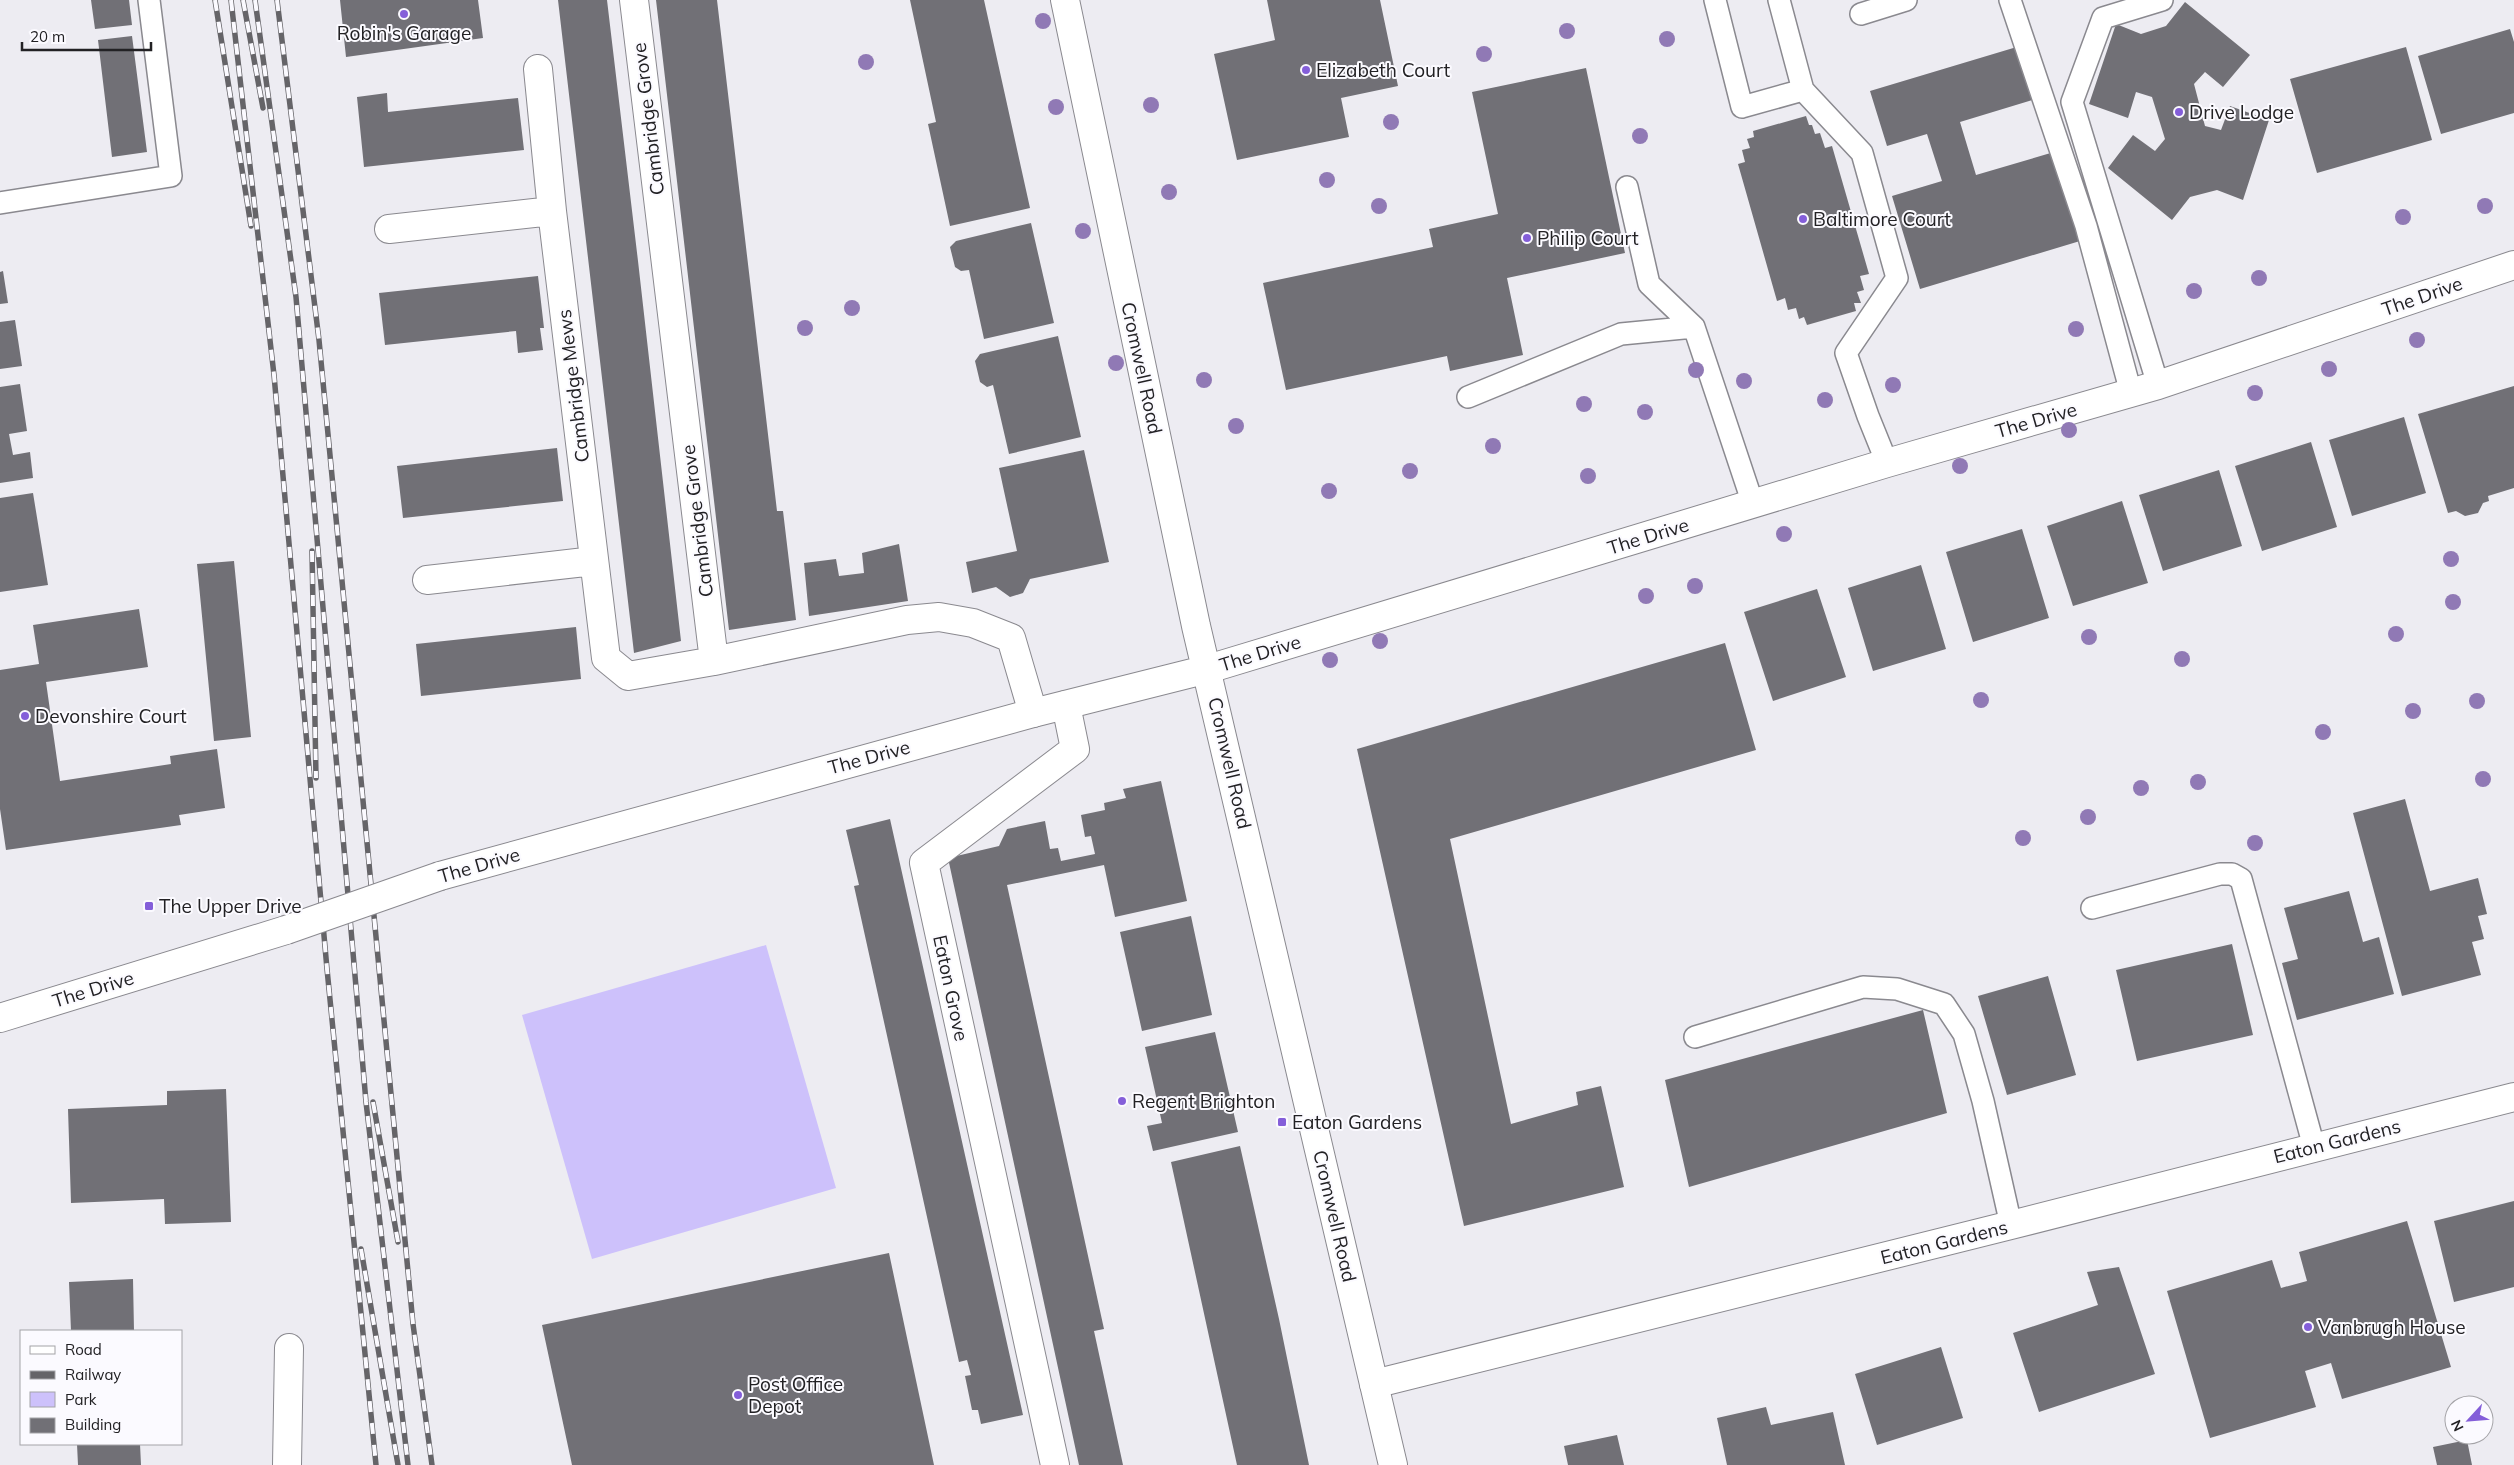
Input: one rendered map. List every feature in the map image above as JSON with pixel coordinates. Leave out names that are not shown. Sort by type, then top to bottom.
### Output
[{"type":"street","name":"Cambridge Grove","points":[[634,0],[714,661]]},
{"type":"street","name":"Cromwell Road","points":[[1065,0],[1194,616],[1208,669],[1393,1465]]},
{"type":"street","name":"Cambridge Mews","points":[[538,69],[552,211],[606,658],[628,676],[714,661]]},
{"type":"street","points":[[389,229],[552,211]]},
{"type":"street","name":"The Drive","points":[[0,1018],[286,930],[440,876],[1033,713],[1208,669],[1888,463],[2158,385],[2514,265]]},
{"type":"street","points":[[426,580],[594,561]]},
{"type":"street","points":[[714,661],[907,620],[939,617],[974,623],[1011,638],[1033,713]]},
{"type":"street","name":"Eaton Grove","points":[[1054,1465],[924,863],[1074,749],[1066,705]]},
{"type":"street","name":"Eaton Gardens","points":[[1374,1384],[2514,1097]]},
{"type":"street","points":[[287,1465],[289,1348]]},
{"type":"lane","points":[[0,203],[171,176],[149,0]]},
{"type":"lane","points":[[1715,0],[1742,107],[1804,90]]},
{"type":"lane","points":[[1779,0],[1804,90],[1862,153],[1897,278],[1846,353],[1868,416],[1888,463]]},
{"type":"lane","points":[[1861,14],[1906,0]]},
{"type":"lane","points":[[2010,0],[2086,226],[2131,393]]},
{"type":"lane","points":[[2158,385],[2072,102],[2103,18],[2162,0]]},
{"type":"lane","points":[[1628,187],[1649,284],[1694,327],[1753,504]]},
{"type":"lane","points":[[1468,397],[1621,334],[1694,327]]},
{"type":"lane","points":[[2092,908],[2220,874],[2232,874],[2241,878],[2314,1147]]},
{"type":"lane","points":[[1695,1037],[1863,987],[1897,989],[1944,1004],[1964,1034],[1983,1101],[2011,1225]]},
{"type":"green space","points":[[766,945],[836,1188],[592,1259],[522,1015]]},
{"type":"building","points":[[91,0],[129,0],[132,25],[95,29]]},
{"type":"building","points":[[340,0],[478,0],[483,38],[346,57]]},
{"type":"building","points":[[558,0],[607,0],[638,261],[681,641],[634,653]]},
{"type":"building","points":[[656,0],[717,0],[777,511],[783,511],[796,620],[729,630]]},
{"type":"building","points":[[910,0],[984,0],[1030,208],[950,226],[928,124],[936,122]]},
{"type":"building","name":"Elizabeth Court","points":[[1267,0],[1380,0],[1398,86],[1341,98],[1349,137],[1237,160],[1214,54],[1275,40]]},
{"type":"building","name":"Drive Lodge","points":[[2185,2],[2250,55],[2223,87],[2205,72],[2194,84],[2205,126],[2221,130],[2230,106],[2269,120],[2243,200],[2217,190],[2190,197],[2172,220],[2108,168],[2133,135],[2155,151],[2165,139],[2152,97],[2136,92],[2128,118],[2089,104],[2116,24],[2141,34],[2166,26]]},
{"type":"building","points":[[2510,29],[2514,42],[2514,113],[2441,134],[2418,56]]},
{"type":"building","points":[[132,36],[147,152],[112,157],[98,40]]},
{"type":"building","points":[[2020,46],[2036,99],[1960,122],[1976,175],[2054,152],[2080,241],[1920,289],[1892,196],[1942,181],[1927,134],[1887,146],[1870,91]]},
{"type":"building","points":[[2406,47],[2432,140],[2317,173],[2290,79]]},
{"type":"building","name":"Philip Court","points":[[1586,68],[1625,253],[1507,278],[1523,355],[1450,371],[1447,356],[1286,390],[1263,283],[1433,247],[1429,229],[1498,214],[1472,92]]},
{"type":"building","points":[[387,93],[388,112],[518,98],[524,150],[364,167],[357,97]]},
{"type":"building","name":"Baltimore Court","points":[[1806,116],[1815,134],[1820,133],[1825,148],[1832,146],[1869,274],[1860,276],[1864,290],[1857,292],[1861,303],[1854,303],[1856,311],[1807,325],[1804,317],[1799,319],[1796,308],[1788,310],[1785,298],[1777,301],[1738,164],[1745,162],[1742,150],[1750,148],[1747,139],[1754,137],[1753,131]]},
{"type":"building","points":[[1031,223],[1054,323],[984,339],[969,270],[961,271],[955,267],[950,247],[956,241]]},
{"type":"building","points":[[3,271],[8,303],[0,304],[0,272]]},
{"type":"building","points":[[538,276],[544,328],[540,328],[543,350],[518,353],[516,331],[385,345],[379,293]]},
{"type":"building","points":[[15,320],[22,366],[0,369],[0,322]]},
{"type":"building","points":[[1058,336],[1081,437],[1009,454],[993,385],[987,387],[980,382],[975,361],[980,354]]},
{"type":"building","points":[[20,384],[27,431],[9,434],[13,455],[30,452],[33,478],[0,483],[0,387]]},
{"type":"building","points":[[2514,386],[2514,488],[2488,496],[2489,501],[2483,503],[2478,513],[2465,516],[2456,511],[2448,513],[2418,414]]},
{"type":"building","points":[[2404,417],[2426,493],[2352,516],[2329,440]]},
{"type":"building","points":[[2311,442],[2337,527],[2262,551],[2235,466]]},
{"type":"building","points":[[557,448],[563,501],[403,518],[397,466]]},
{"type":"building","points":[[1084,450],[1109,562],[1030,579],[1023,593],[1010,597],[996,587],[972,593],[966,562],[1017,551],[999,468]]},
{"type":"building","points":[[2219,470],[2242,546],[2163,571],[2139,495]]},
{"type":"building","points":[[33,493],[48,585],[0,592],[0,498]]},
{"type":"building","points":[[2122,501],[2148,583],[2073,606],[2047,526]]},
{"type":"building","points":[[2022,529],[2049,618],[1973,642],[1946,552]]},
{"type":"building","points":[[899,544],[908,601],[809,616],[804,563],[836,559],[839,576],[864,573],[862,553]]},
{"type":"building","points":[[234,561],[251,737],[214,741],[197,564]]},
{"type":"building","points":[[1921,565],[1946,649],[1873,671],[1848,588]]},
{"type":"building","points":[[1817,589],[1846,677],[1773,701],[1744,612]]},
{"type":"building","name":"Devonshire Court","points":[[139,609],[148,667],[46,682],[60,781],[171,764],[170,756],[217,749],[225,808],[179,815],[181,825],[6,850],[0,809],[0,670],[39,664],[33,625]]},
{"type":"building","points":[[576,627],[581,679],[421,696],[416,644]]},
{"type":"building","points":[[1725,643],[1756,750],[1450,839],[1511,1124],[1578,1105],[1576,1092],[1601,1086],[1624,1187],[1464,1226],[1357,749]]},
{"type":"building","points":[[1161,781],[1187,901],[1115,917],[1104,865],[1007,885],[1104,1329],[1094,1331],[1123,1465],[1079,1465],[948,858],[999,846],[1007,829],[1045,821],[1050,849],[1058,848],[1061,861],[1095,854],[1091,836],[1085,837],[1081,815],[1105,810],[1104,803],[1126,798],[1123,789]]},
{"type":"building","points":[[2405,799],[2430,891],[2478,878],[2487,914],[2478,916],[2484,939],[2472,942],[2481,975],[2402,996],[2353,813]]},
{"type":"building","points":[[890,819],[1023,1415],[981,1424],[978,1410],[972,1410],[965,1376],[971,1375],[967,1360],[959,1362],[854,886],[859,885],[846,830]]},
{"type":"building","points":[[2349,891],[2363,942],[2379,937],[2394,994],[2297,1020],[2282,963],[2298,959],[2284,908]]},
{"type":"building","points":[[1191,916],[1212,1015],[1142,1031],[1120,932]]},
{"type":"building","points":[[2232,944],[2253,1035],[2137,1061],[2116,970]]},
{"type":"building","points":[[2048,976],[2076,1075],[2007,1095],[1978,996]]},
{"type":"building","points":[[1923,1010],[1947,1113],[1689,1187],[1665,1080]]},
{"type":"building","points":[[1215,1032],[1238,1132],[1153,1151],[1147,1126],[1162,1123],[1145,1047]]},
{"type":"building","points":[[226,1089],[231,1222],[165,1224],[164,1199],[71,1203],[68,1109],[167,1105],[167,1091]]},
{"type":"building","points":[[1240,1146],[1279,1319],[1309,1465],[1237,1465],[1171,1162]]},
{"type":"building","points":[[2514,1201],[2514,1287],[2454,1302],[2434,1221]]},
{"type":"building","name":"Vanbrugh House","points":[[2407,1221],[2451,1367],[2342,1399],[2331,1363],[2305,1371],[2316,1407],[2210,1438],[2167,1291],[2272,1260],[2281,1288],[2307,1281],[2299,1252]]},
{"type":"building","name":"Post Office Depot","points":[[889,1253],[934,1465],[572,1465],[542,1325]]},
{"type":"building","points":[[2119,1267],[2155,1374],[2039,1412],[2013,1333],[2098,1305],[2087,1272]]},
{"type":"building","points":[[133,1279],[134,1330],[71,1330],[69,1282]]},
{"type":"building","points":[[1941,1347],[1963,1418],[1877,1445],[1855,1374]]},
{"type":"building","points":[[1766,1407],[1771,1425],[1833,1412],[1845,1465],[1727,1465],[1717,1418]]},
{"type":"building","points":[[1617,1435],[1624,1465],[1568,1465],[1564,1446]]},
{"type":"building","points":[[77,1445],[140,1445],[141,1465],[78,1465]]},
{"type":"building","points":[[2444,1445],[2468,1445],[2472,1465],[2437,1465],[2433,1447]]},
{"type":"railway","points":[[215,0],[251,226]]},
{"type":"railway","points":[[231,0],[274,375],[327,969],[376,1465]]},
{"type":"railway","points":[[243,0],[263,108]]},
{"type":"railway","points":[[255,0],[296,297],[366,1102],[408,1465]]},
{"type":"railway","points":[[277,0],[319,340],[413,1324],[432,1465]]},
{"type":"railway","points":[[312,551],[316,778]]},
{"type":"railway","points":[[373,1102],[398,1242]]},
{"type":"railway","points":[[361,1249],[398,1465]]},
{"type":"place","name":"Robin's Garage","points":[[404,14]]},
{"type":"place","name":"Elizabeth Court","points":[[1306,70]]},
{"type":"place","name":"Drive Lodge","points":[[2179,112]]},
{"type":"place","name":"Baltimore Court","points":[[1803,219]]},
{"type":"place","name":"Philip Court","points":[[1527,238]]},
{"type":"place","name":"Devonshire Court","points":[[25,716]]},
{"type":"place","name":"The Upper Drive","points":[[149,906]]},
{"type":"place","name":"Regent Brighton","points":[[1122,1101]]},
{"type":"place","name":"Eaton Gardens","points":[[1282,1122]]},
{"type":"place","name":"Vanbrugh House","points":[[2308,1327]]},
{"type":"place","name":"Post Office Depot","points":[[738,1395]]}]
